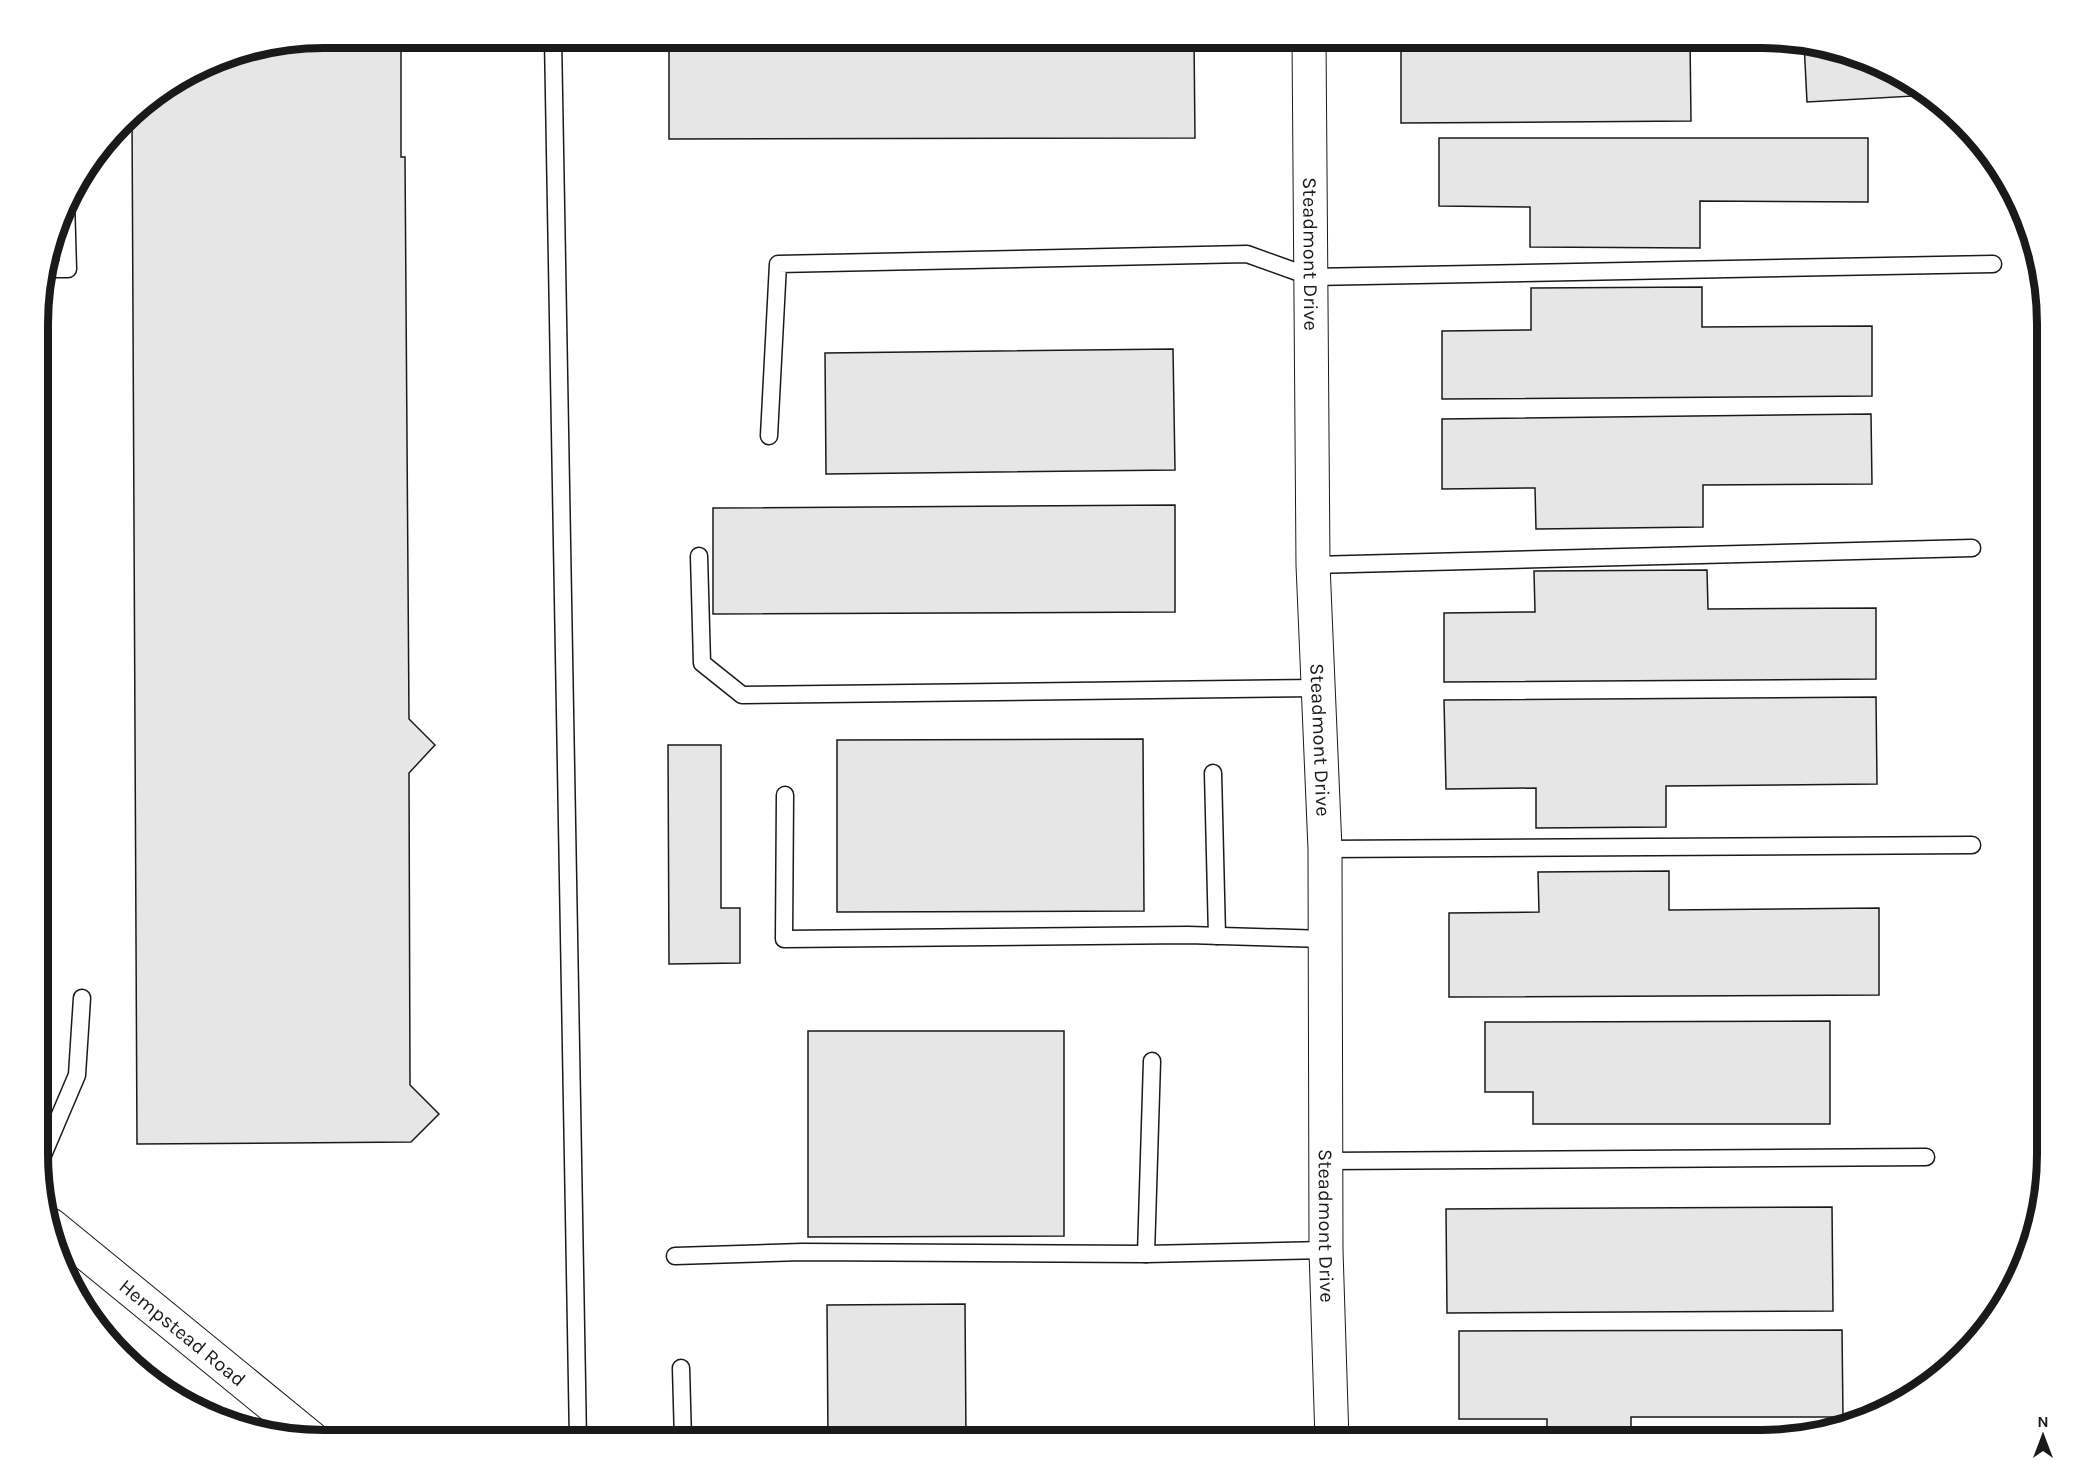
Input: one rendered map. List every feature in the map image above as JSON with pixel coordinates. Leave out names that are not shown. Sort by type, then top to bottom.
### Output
[{"type":"street","name":"Steadmont Drive","points":[[1309,48],[1313,565],[1325,849],[1326,1250],[1332,1430]]},
{"type":"street","name":"Hempstead Road","points":[[59,1232],[300,1429]]},
{"type":"lane","points":[[553,48],[578,1430]]},
{"type":"lane","points":[[53,269],[68,269],[67,225]]},
{"type":"lane","points":[[769,436],[778,264],[1247,254],[1311,278],[1993,264]]},
{"type":"lane","points":[[1313,565],[1972,548]]},
{"type":"lane","points":[[699,556],[702,663],[742,695],[1318,688]]},
{"type":"lane","points":[[1213,773],[1217,936]]},
{"type":"lane","points":[[785,795],[784,939],[1217,936],[1326,939]]},
{"type":"lane","points":[[1325,849],[1972,845]]},
{"type":"lane","points":[[48,1143],[77,1076],[82,998]]},
{"type":"lane","points":[[1146,1254],[1152,1061]]},
{"type":"lane","points":[[1326,1161],[1926,1156]]},
{"type":"lane","points":[[675,1256],[802,1252],[1146,1254],[1326,1250]]},
{"type":"lane","points":[[681,1368],[683,1430]]},
{"type":"building","points":[[401,48],[401,157],[405,157],[409,719],[435,745],[409,773],[410,1085],[439,1114],[411,1142],[137,1144],[132,126],[156,105],[186,85],[219,69],[253,57],[288,50]]},
{"type":"building","points":[[669,48],[1194,48],[1195,138],[669,139]]},
{"type":"building","points":[[1401,48],[1690,48],[1691,121],[1401,123]]},
{"type":"building","points":[[1804,51],[1832,57],[1866,69],[1915,96],[1807,102]]},
{"type":"building","points":[[1439,138],[1868,138],[1868,202],[1700,201],[1700,248],[1530,247],[1530,207],[1439,206]]},
{"type":"building","points":[[1702,287],[1702,327],[1872,326],[1872,396],[1442,399],[1442,331],[1531,330],[1531,288]]},
{"type":"building","points":[[1173,349],[1175,470],[826,474],[825,353]]},
{"type":"building","points":[[1871,414],[1872,484],[1703,485],[1703,527],[1536,529],[1535,488],[1442,489],[1442,419]]},
{"type":"building","points":[[1175,505],[1175,612],[713,614],[713,508]]},
{"type":"building","points":[[1707,570],[1708,609],[1876,608],[1876,679],[1444,682],[1444,613],[1535,612],[1534,571]]},
{"type":"building","points":[[48,676],[50,676],[50,932],[48,932]]},
{"type":"building","points":[[1876,697],[1877,784],[1666,786],[1666,827],[1536,828],[1536,788],[1446,789],[1444,700]]},
{"type":"building","points":[[1143,739],[1144,911],[837,912],[837,740]]},
{"type":"building","points":[[668,745],[721,745],[721,908],[740,908],[740,963],[669,964]]},
{"type":"building","points":[[1669,871],[1669,910],[1879,908],[1879,995],[1449,997],[1449,913],[1539,912],[1538,872]]},
{"type":"building","points":[[1830,1021],[1830,1124],[1533,1124],[1533,1092],[1485,1092],[1485,1022]]},
{"type":"building","points":[[808,1031],[1064,1031],[1064,1236],[808,1237]]},
{"type":"building","points":[[1832,1207],[1833,1311],[1447,1313],[1446,1209]]},
{"type":"building","points":[[965,1304],[966,1430],[828,1430],[827,1305]]},
{"type":"building","points":[[1842,1330],[1843,1417],[1631,1417],[1631,1430],[1547,1430],[1547,1419],[1459,1419],[1459,1331]]}]
